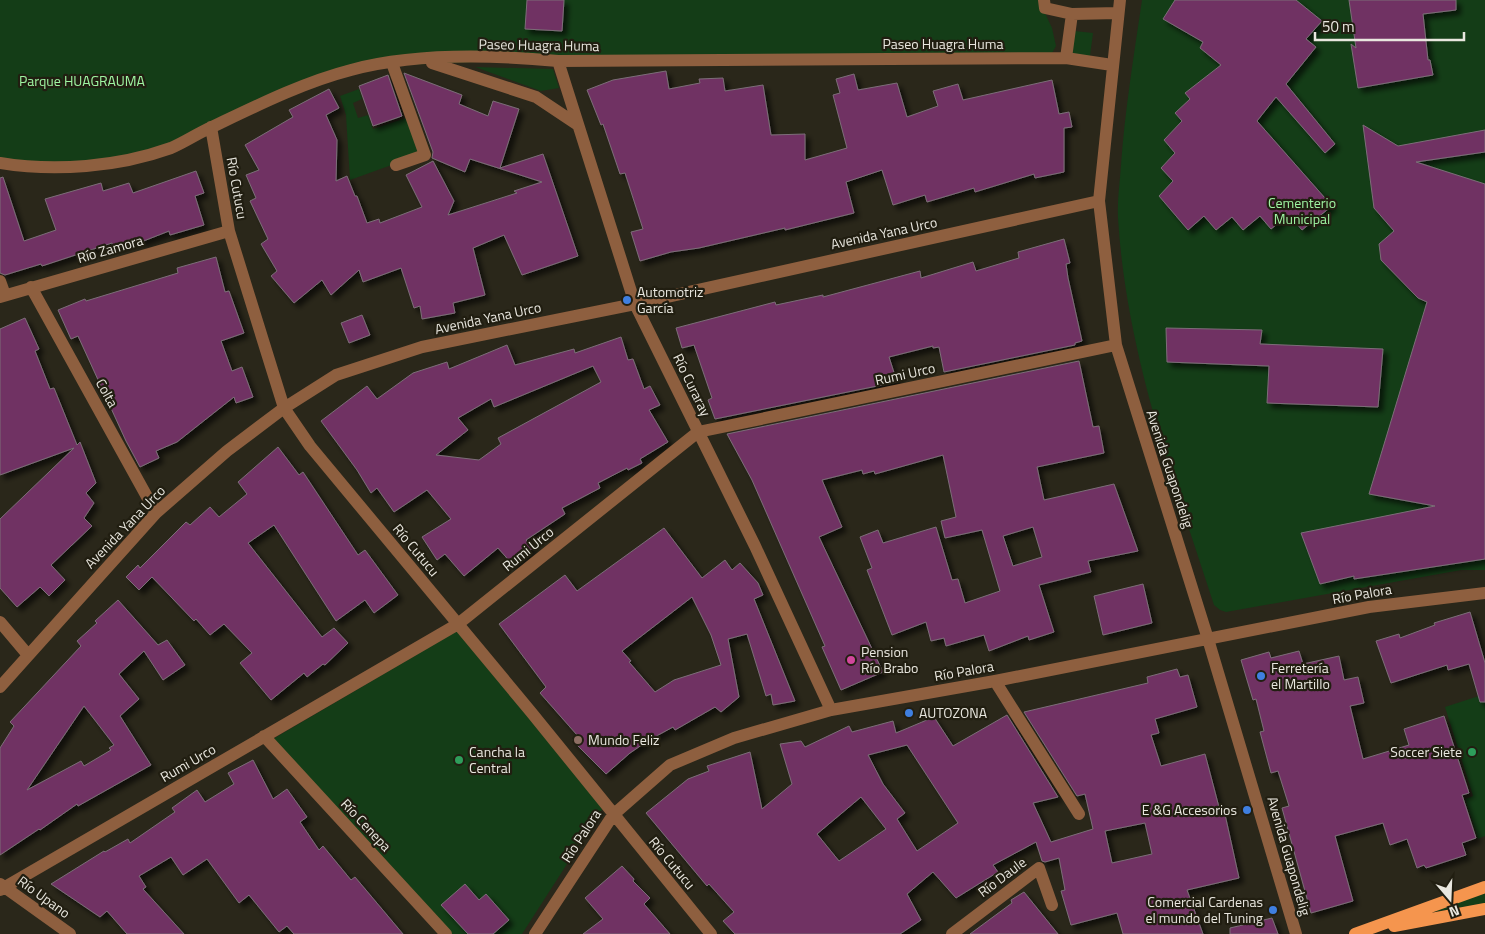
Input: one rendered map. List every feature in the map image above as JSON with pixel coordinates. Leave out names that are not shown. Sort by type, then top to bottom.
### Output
[{"type":"main road","points":[[1355,934],[1485,887]]},
{"type":"main road","points":[[1355,934],[1485,909]]},
{"type":"street","points":[[1044,0],[1045,8],[1072,14],[1118,13]]},
{"type":"street","name":"Avenida Guapondelig","points":[[1120,0],[1099,201],[1116,345],[1208,639],[1296,934]]},
{"type":"street","points":[[1066,58],[1072,14]]},
{"type":"street","name":"Paseo Huagra Huma","points":[[0,163],[35,169],[102,165],[171,148],[211,127],[295,90],[351,70],[422,60],[510,56],[558,61],[1066,58],[1112,65]]},
{"type":"street","points":[[422,60],[536,97],[578,125]]},
{"type":"street","name":"Río Curaray","points":[[558,61],[634,304],[755,546],[831,710]]},
{"type":"street","points":[[392,63],[425,155],[396,165]]},
{"type":"street","name":"Río Cutucu","points":[[211,127],[229,231],[284,408],[310,446],[711,934]]},
{"type":"street","name":"Avenida Yana Urco","points":[[0,687],[156,513],[227,451],[284,408],[336,375],[422,347],[634,304],[1099,201]]},
{"type":"street","name":"Río Zamora","points":[[2,296],[229,231]]},
{"type":"street","points":[[0,281],[2,296]]},
{"type":"street","name":"Colta","points":[[31,287],[156,513]]},
{"type":"street","name":"Rumi Urco","points":[[1,887],[458,624],[698,432],[1116,345]]},
{"type":"street","name":"Río Palora","points":[[535,934],[613,815],[670,765],[734,738],[831,710],[1368,607],[1485,592]]},
{"type":"street","points":[[0,622],[28,655]]},
{"type":"street","points":[[995,680],[1079,814]]},
{"type":"street","name":"Río Cenepa","points":[[264,736],[446,934]]},
{"type":"street","name":"Río Daule","points":[[952,934],[1039,868],[1052,905]]},
{"type":"street","name":"Río Upano","points":[[1,887],[70,934]]},
{"type":"green space","name":"Parque HUAGRAUMA","points":[[0,0],[1039,0],[1052,28],[1056,46],[1051,55],[578,58],[350,67],[170,144],[101,162],[34,166],[0,160]]},
{"type":"green space","name":"Cementerio Municipal","points":[[1142,0],[1485,0],[1485,570],[1461,570],[1226,612],[1214,605],[1168,462],[1141,366],[1123,268],[1118,198],[1127,103]]},
{"type":"green space","points":[[1065,30],[1093,33],[1090,56],[1062,53]]},
{"type":"green space","points":[[475,67],[553,69],[559,88],[541,91]]},
{"type":"green space","points":[[359,89],[362,99],[353,103],[358,118],[368,115],[373,129],[409,117],[422,154],[350,180],[346,115],[340,96]]},
{"type":"green space","points":[[457,631],[603,808],[522,934],[452,934],[273,739]]},
{"type":"green space","name":"Soccer Siete","points":[[1485,694],[1485,836],[1478,839],[1465,799],[1473,796],[1445,707]]},
{"type":"green space","points":[[1485,892],[1485,903],[1428,913]]},
{"type":"building","points":[[527,0],[564,0],[562,31],[525,29]]},
{"type":"building","points":[[1175,0],[1296,0],[1322,21],[1306,39],[1316,47],[1286,84],[1335,144],[1325,153],[1276,97],[1257,121],[1332,206],[1302,230],[1289,215],[1271,229],[1260,216],[1243,230],[1232,217],[1216,230],[1204,216],[1188,230],[1159,196],[1173,181],[1161,168],[1175,153],[1164,140],[1182,121],[1175,113],[1190,99],[1185,93],[1221,65],[1200,48],[1203,42],[1163,19]]},
{"type":"building","points":[[1349,0],[1456,0],[1456,10],[1423,14],[1428,60],[1430,60],[1433,75],[1358,88],[1351,44],[1356,48]]},
{"type":"building","points":[[666,71],[669,89],[700,83],[699,79],[723,78],[725,91],[763,85],[771,135],[805,134],[805,160],[847,148],[833,95],[840,93],[836,79],[854,74],[858,90],[897,83],[907,117],[938,106],[933,91],[958,84],[963,100],[1052,80],[1059,114],[1069,112],[1072,127],[1064,128],[1064,172],[1035,178],[1034,174],[975,192],[974,188],[927,202],[925,195],[893,205],[882,170],[846,182],[854,213],[785,230],[785,228],[699,248],[671,252],[640,261],[631,232],[643,229],[625,173],[620,174],[603,124],[601,125],[587,90],[613,80]]},
{"type":"building","points":[[404,73],[462,95],[459,104],[488,116],[493,101],[519,109],[500,168],[543,154],[578,256],[522,275],[504,235],[473,248],[485,295],[453,303],[455,313],[422,319],[420,306],[414,308],[401,268],[363,282],[359,270],[331,295],[322,280],[294,303],[271,276],[277,271],[261,244],[268,239],[250,201],[256,198],[246,175],[259,170],[245,145],[293,117],[289,110],[329,89],[339,108],[326,115],[337,140],[336,181],[347,176],[367,223],[379,219],[380,223],[422,207],[406,175],[433,161],[454,201],[448,215],[517,193],[514,191],[542,182],[470,159],[465,172],[432,158],[433,152]]},
{"type":"building","points":[[388,75],[402,116],[373,126],[359,86]]},
{"type":"building","points":[[1363,125],[1398,146],[1485,130],[1485,152],[1416,162],[1485,184],[1485,559],[1354,579],[1354,576],[1320,584],[1301,533],[1435,506],[1369,494],[1427,302],[1418,298],[1381,260],[1379,244],[1394,231],[1374,208]]},
{"type":"building","points":[[196,171],[204,193],[195,196],[204,225],[170,235],[169,231],[141,242],[140,239],[113,247],[112,243],[42,266],[41,264],[5,275],[0,273],[0,178],[3,177],[24,241],[56,230],[45,199],[101,183],[103,191],[129,183],[133,193]]},
{"type":"building","points":[[1064,239],[1070,263],[1066,264],[1068,278],[1082,341],[1075,343],[1075,345],[944,372],[939,347],[933,348],[933,346],[889,357],[897,382],[715,419],[708,400],[712,398],[694,345],[682,348],[676,328],[775,302],[776,305],[823,295],[823,297],[920,271],[921,278],[973,262],[976,271],[1019,258],[1018,252]]},
{"type":"building","points":[[216,257],[225,292],[229,291],[244,333],[221,341],[232,371],[242,367],[253,397],[236,403],[234,397],[177,442],[156,451],[159,458],[140,467],[126,441],[78,336],[71,339],[58,310],[85,299],[86,301],[178,273],[177,268]]},
{"type":"building","points":[[362,315],[370,335],[349,343],[341,323]]},
{"type":"building","points":[[25,318],[39,349],[35,351],[50,389],[54,388],[77,445],[80,442],[96,483],[86,493],[94,503],[84,518],[92,526],[51,565],[65,580],[49,596],[40,587],[17,607],[0,588],[0,519],[74,448],[0,475],[0,329]]},
{"type":"building","points":[[1166,328],[1262,330],[1260,344],[1383,349],[1378,407],[1267,403],[1269,366],[1167,362]]},
{"type":"building","points":[[621,337],[628,360],[633,359],[644,389],[650,386],[660,405],[649,410],[668,442],[640,459],[642,463],[628,470],[627,468],[598,483],[600,488],[562,508],[565,514],[526,540],[533,548],[513,565],[498,548],[464,576],[445,554],[437,560],[422,537],[451,519],[427,490],[394,512],[377,488],[371,493],[357,470],[321,421],[367,386],[377,399],[413,373],[447,362],[449,369],[507,345],[515,365],[574,349],[575,353]],"holes":[[[593,366],[601,382],[498,438],[501,444],[479,460],[436,455],[468,430],[458,418],[491,399],[494,407]]]},
{"type":"building","points":[[1079,361],[1093,427],[1099,426],[1104,453],[1037,467],[1044,500],[1114,484],[1138,551],[1088,561],[1091,572],[1039,585],[1054,632],[1029,640],[1028,636],[989,651],[984,635],[946,646],[944,638],[931,641],[926,622],[892,635],[867,570],[872,568],[860,537],[878,530],[883,543],[936,527],[952,580],[958,579],[965,603],[1000,591],[982,530],[945,538],[941,521],[956,517],[943,455],[875,474],[874,471],[863,474],[862,470],[822,480],[842,527],[819,537],[883,672],[841,690],[822,647],[825,646],[752,480],[727,434]],"holes":[[[1033,527],[1042,557],[1013,566],[1003,536]]]},
{"type":"building","points":[[278,447],[299,475],[303,472],[358,555],[365,550],[398,595],[374,613],[365,600],[336,621],[274,525],[248,543],[322,637],[334,628],[348,643],[325,665],[323,664],[307,677],[304,673],[271,700],[240,663],[252,653],[224,624],[210,635],[152,577],[139,590],[126,577],[138,565],[140,568],[186,522],[190,525],[210,507],[219,517],[247,494],[238,482]]},
{"type":"building","points":[[664,528],[702,578],[725,560],[732,570],[740,563],[758,583],[763,595],[754,599],[795,701],[773,705],[771,694],[766,696],[747,634],[728,639],[739,697],[721,712],[715,707],[675,730],[673,727],[649,740],[630,753],[606,774],[572,740],[577,735],[540,693],[546,687],[499,624],[565,575],[577,591]],"holes":[[[692,597],[711,635],[721,665],[674,680],[655,692],[622,651]]]},
{"type":"building","points":[[1143,584],[1152,623],[1103,635],[1094,596]]},
{"type":"building","points":[[118,600],[158,645],[167,640],[185,665],[163,680],[144,651],[119,674],[139,699],[120,716],[151,765],[78,806],[77,804],[0,855],[0,748],[14,726],[10,722],[81,646],[77,641],[97,623],[95,621]],"holes":[[[84,706],[114,745],[109,748],[111,750],[84,766],[81,761],[27,790]]]},
{"type":"building","points":[[1470,612],[1485,663],[1485,702],[1480,702],[1469,664],[1448,670],[1447,665],[1391,683],[1376,641],[1399,634],[1400,638],[1435,625],[1434,623]]},
{"type":"building","points":[[1299,651],[1303,664],[1339,656],[1344,680],[1358,677],[1364,703],[1350,706],[1363,759],[1409,745],[1404,729],[1444,716],[1469,793],[1462,795],[1476,838],[1462,843],[1466,855],[1426,868],[1424,865],[1417,868],[1407,839],[1390,845],[1383,823],[1335,836],[1353,901],[1311,913],[1282,808],[1289,806],[1278,771],[1271,773],[1260,732],[1264,731],[1256,699],[1253,700],[1241,660],[1269,652],[1271,658]]},
{"type":"building","points":[[1177,669],[1180,677],[1188,675],[1197,707],[1155,719],[1159,733],[1151,735],[1161,766],[1205,754],[1220,811],[1224,810],[1239,878],[1187,890],[1203,934],[1123,934],[1117,913],[1071,925],[1061,891],[1065,890],[1059,858],[1045,862],[1042,861],[1036,842],[993,865],[998,872],[956,898],[933,872],[907,894],[921,920],[900,934],[735,934],[723,921],[734,912],[709,884],[707,886],[646,813],[688,779],[709,771],[707,766],[750,752],[762,809],[792,784],[780,744],[801,741],[805,747],[849,726],[852,732],[893,721],[896,733],[934,717],[953,746],[1007,715],[1058,797],[1033,803],[1051,842],[1093,829],[1085,794],[1077,796],[1024,712],[1148,683],[1147,677]],"holes":[[[907,745],[958,823],[917,851],[897,819],[905,813],[883,784],[868,755]],[[861,797],[886,829],[839,861],[817,834]],[[1145,823],[1152,854],[1112,863],[1105,831]]]},
{"type":"building","points":[[253,760],[273,799],[287,789],[307,817],[300,822],[319,850],[323,846],[351,880],[355,877],[403,934],[294,934],[287,926],[279,932],[249,895],[239,903],[207,859],[183,875],[171,857],[139,876],[146,887],[143,889],[184,934],[127,934],[107,911],[100,917],[51,884],[104,851],[128,839],[130,843],[175,812],[172,808],[197,790],[205,802],[234,784],[228,773]]},
{"type":"building","points":[[622,866],[634,879],[633,881],[650,898],[644,904],[670,934],[583,934],[603,919],[585,898]]},
{"type":"building","points":[[465,884],[479,900],[486,894],[509,920],[493,934],[468,934],[441,905]]},
{"type":"building","points":[[1024,892],[1058,934],[970,934],[1012,903],[1011,900]]},
{"type":"building","points":[[1272,918],[1278,934],[1230,934],[1230,928]]},
{"type":"place","name":"Automotriz García","points":[[627,300]]},
{"type":"place","name":"Pension Río Brabo","points":[[851,660]]},
{"type":"place","name":"Ferretería el Martillo","points":[[1261,676]]},
{"type":"place","name":"AUTOZONA","points":[[909,713]]},
{"type":"place","name":"Mundo Feliz","points":[[578,740]]},
{"type":"place","name":"Soccer Siete","points":[[1472,752]]},
{"type":"place","name":"Cancha la Central","points":[[459,760]]},
{"type":"place","name":"E &G Accesorios","points":[[1247,810]]},
{"type":"place","name":"Comercial Cardenas el mundo del Tuning","points":[[1273,910]]}]
